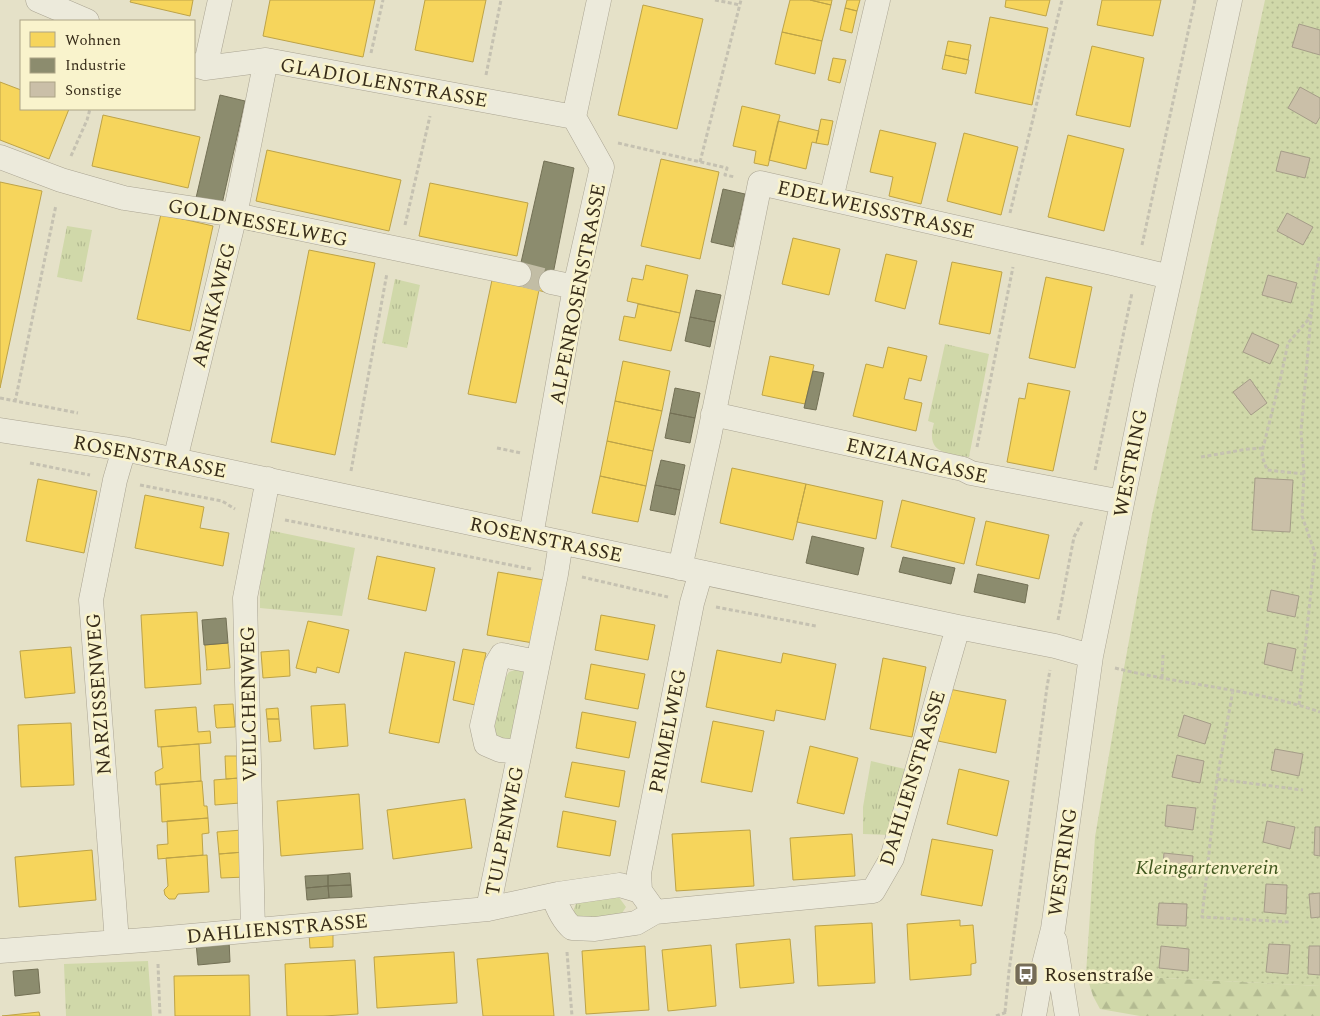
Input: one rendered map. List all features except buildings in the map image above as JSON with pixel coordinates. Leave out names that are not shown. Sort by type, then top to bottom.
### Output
[{"type":"street","points":[[38,0],[85,20]]},
{"type":"street","points":[[200,67],[220,0]]},
{"type":"street","points":[[578,126],[599,0]]},
{"type":"street","points":[[830,199],[878,0]]},
{"type":"street","name":"WESTRING","points":[[1034,1016],[1041,976],[1053,929],[1091,656],[1146,386],[1230,0]]},
{"type":"street","name":"GLADIOLENSTRASSE","points":[[200,67],[266,60],[480,99],[578,126]]},
{"type":"street","name":"ARNIKAWEG","points":[[175,460],[234,215],[266,60]]},
{"type":"street","name":"ALPENROSENSTRASSE","points":[[531,536],[576,287],[602,167],[578,126]]},
{"type":"street","name":"GOLDNESSELWEG","points":[[0,156],[61,180],[124,198],[234,215],[519,274]]},
{"type":"street","name":"EDELWEISSSTRASSE","points":[[691,570],[713,414],[760,183],[1170,277]]},
{"type":"street","points":[[551,282],[576,287]]},
{"type":"street","name":"ENZIANGASSE","points":[[713,414],[964,469],[972,473],[1122,502]]},
{"type":"street","name":"ROSENSTRASSE","points":[[4,431],[124,449],[1055,646],[1091,656]]},
{"type":"street","name":"NARZISSENWEG","points":[[117,942],[91,600],[115,480],[124,449]]},
{"type":"street","name":"VEILCHENWEG","points":[[253,930],[245,598],[268,479]]},
{"type":"street","name":"TULPENWEG","points":[[488,909],[561,542]]},
{"type":"street","name":"PRIMELWEG","points":[[640,891],[639,873],[692,603],[691,570]]},
{"type":"street","name":"DAHLIENSTRASSE","points":[[565,922],[572,928],[595,929],[636,923],[656,912],[873,891],[892,858],[958,626]]},
{"type":"street","name":"TULPENWEG","points":[[519,752],[500,750],[486,744],[482,726],[496,664],[502,655],[538,662]]},
{"type":"street","name":"DAHLIENSTRASSE","points":[[0,951],[157,939],[488,909],[553,895],[620,885],[640,891]]},
{"type":"street","points":[[640,891],[656,912]]},
{"type":"street","points":[[553,895],[565,922]]},
{"type":"street","name":"WESTRING","points":[[1053,929],[1067,1016]]},
{"type":"path","points":[[366,79],[383,0]]},
{"type":"path","points":[[480,99],[501,0]]},
{"type":"path","points":[[715,0],[740,5]]},
{"type":"path","points":[[700,162],[741,0]]},
{"type":"path","points":[[972,473],[1011,240],[1062,0]]},
{"type":"path","points":[[996,1016],[1005,1012],[1047,687],[1070,554],[1074,537],[1084,517],[1090,496],[1195,0]]},
{"type":"path","points":[[346,496],[396,248],[435,92]]},
{"type":"path","points":[[4,431],[61,180],[90,110]]},
{"type":"path","points":[[578,126],[700,162],[727,168],[725,175],[760,183]]},
{"type":"path","points":[[1300,705],[1315,553],[1302,516],[1304,474],[1302,431],[1314,282],[1320,254]]},
{"type":"path","points":[[1304,474],[1267,470],[1262,456],[1288,343],[1308,320],[1312,308]]},
{"type":"path","points":[[1201,457],[1237,450],[1263,448]]},
{"type":"path","points":[[29,463],[222,501],[244,514],[261,515],[556,574],[569,574],[692,603],[817,626]]},
{"type":"path","points":[[1162,678],[1163,655]]},
{"type":"path","points":[[1091,656],[1108,666],[1162,678],[1233,690],[1300,705],[1320,712]]},
{"type":"path","points":[[1041,671],[1050,673]]},
{"type":"path","points":[[1233,690],[1218,779],[1202,917],[1290,922]]},
{"type":"path","points":[[1218,779],[1303,790]]},
{"type":"path","points":[[565,922],[572,1016]]},
{"type":"path","points":[[157,939],[160,1016]]},
{"type":"green space","name":"Kleingartenverein","points":[[1265,0],[1320,0],[1320,986],[1086,974],[1095,837],[1152,515]]},
{"type":"green space","points":[[67,226],[92,230],[82,282],[57,277]]},
{"type":"green space","points":[[395,279],[420,285],[407,348],[382,343]]},
{"type":"green space","points":[[945,344],[989,354],[969,457],[946,453],[935,446],[932,433],[934,423],[928,421]]},
{"type":"green space","points":[[268,530],[355,548],[342,616],[260,608],[260,574]]},
{"type":"green space","points":[[518,669],[528,672],[517,742],[498,744],[493,724],[503,682],[509,672]]},
{"type":"green space","points":[[871,761],[909,770],[891,835],[863,834],[863,807]]},
{"type":"green space","points":[[618,896],[626,907],[622,913],[590,921],[571,917],[577,901]]},
{"type":"green space","points":[[148,961],[152,1016],[66,1016],[64,964]]},
{"type":"green space","points":[[1086,974],[1320,986],[1320,1016],[1140,1016],[1100,1009],[1093,996]]},
{"type":"tunnel","points":[[519,274],[551,282]]},
{"type":"place","name":"Rosenstraße","points":[[1026,974]]}]
